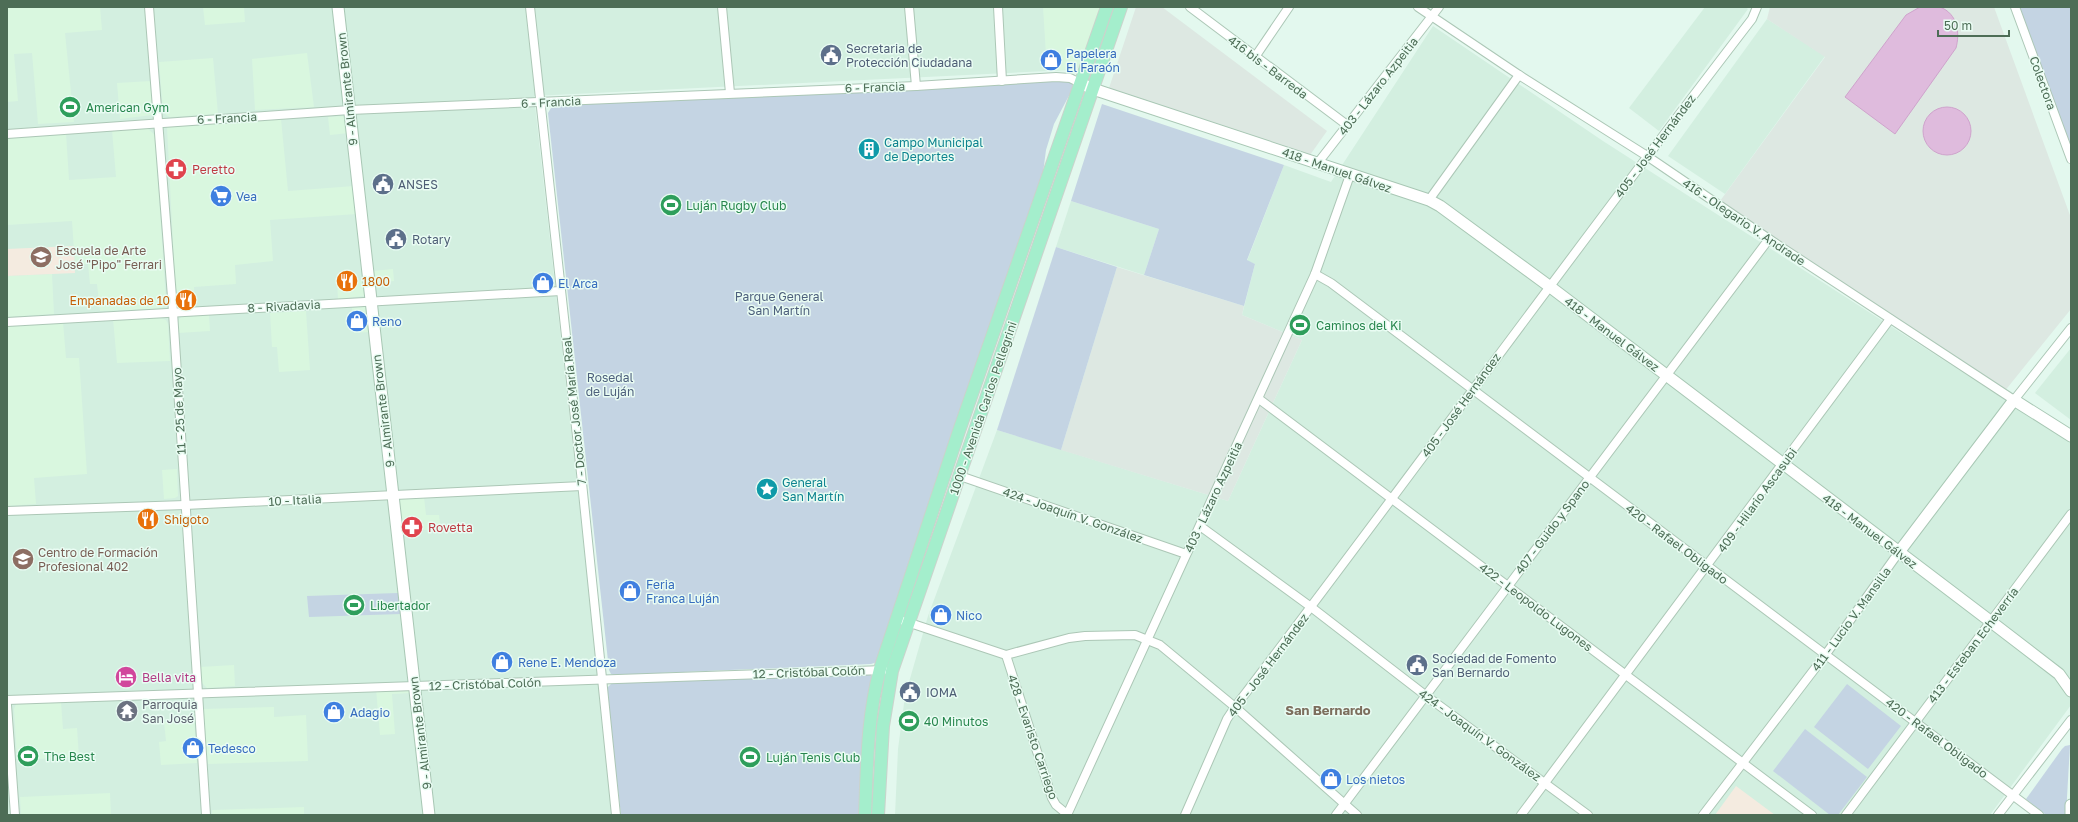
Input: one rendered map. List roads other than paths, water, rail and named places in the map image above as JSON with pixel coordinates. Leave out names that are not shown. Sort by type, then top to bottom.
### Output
[{"type":"main road","name":"1000 - Avenida Carlos Pellegrini","points":[[865,815],[868,752],[874,690],[886,670],[903,620],[959,431],[1107,7]]},
{"type":"main road","name":"1000 - Avenida Carlos Pellegrini","points":[[903,620],[960,476],[1121,7]]},
{"type":"main road","name":"1000 - Avenida Carlos Pellegrini","points":[[878,815],[886,670]]},
{"type":"street","name":"11 - 25 de Mayo","points":[[150,7],[173,312],[206,815]]},
{"type":"street","name":"9 - Almirante Brown","points":[[338,7],[429,815]]},
{"type":"street","name":"7 - Doctor José María Real","points":[[530,7],[562,290],[616,815]]},
{"type":"street","points":[[722,7],[730,93]]},
{"type":"street","points":[[909,7],[916,86]]},
{"type":"street","points":[[998,7],[1002,81]]},
{"type":"street","name":"416 bis - Barreda","points":[[1190,7],[1347,125]]},
{"type":"street","points":[[1255,57],[1289,7]]},
{"type":"street","name":"416 - Olegario V. Andrade","points":[[1418,7],[1520,75],[1647,156],[1890,320],[2071,436]]},
{"type":"street","name":"403 - Lázaro Azpeitia","points":[[1317,164],[1439,7]]},
{"type":"street","name":"405 - José Hernández","points":[[1185,815],[1227,719],[1235,707],[1392,499],[1549,286],[1752,19],[1757,7]]},
{"type":"street","name":"Colectora","points":[[2015,7],[2071,159]]},
{"type":"street","points":[[1429,200],[1520,75]]},
{"type":"street","name":"6 - Francia","points":[[7,134],[159,122],[350,110],[916,86],[1056,77],[1070,78],[1093,89]]},
{"type":"street","name":"418 - Manuel Gálvez","points":[[1093,89],[1429,200],[1440,206],[1549,286],[2059,674],[2071,691]]},
{"type":"street","name":"403 - Lázaro Azpeitia","points":[[1067,815],[1315,274],[1350,175]]},
{"type":"street","name":"407 - Guido y Spano","points":[[1336,815],[1768,239]]},
{"type":"street","name":"420 - Rafael Obligado","points":[[1315,274],[1331,283],[2039,815]]},
{"type":"street","name":"8 - Rivadavia","points":[[7,322],[562,290]]},
{"type":"street","name":"409 - Hilario Ascasubi","points":[[1521,815],[1708,567],[1890,320]]},
{"type":"street","name":"411 - Lucio V. Mansilla","points":[[1703,815],[1826,654],[1899,552],[2014,400],[2071,328]]},
{"type":"street","name":"422 - Leopoldo Lugones","points":[[1259,399],[1812,815]]},
{"type":"street","name":"424 - Joaquín V. González","points":[[960,476],[1186,554]]},
{"type":"street","name":"10 - Italia","points":[[7,511],[393,496],[582,486]]},
{"type":"street","name":"413 - Esteban Echeverría","points":[[1846,815],[2071,514]]},
{"type":"street","name":"424 - Joaquín V. González","points":[[1200,526],[1311,607],[1425,695],[1546,782],[1588,815]]},
{"type":"street","points":[[903,620],[1006,655],[1069,638],[1122,634],[1135,635],[1147,639],[1160,645],[1235,707],[1357,815]]},
{"type":"street","name":"428 - Evaristo Carriego","points":[[1006,655],[1052,798],[1056,805],[1067,815]]},
{"type":"street","name":"12 - Cristóbal Colón","points":[[7,700],[886,670]]},
{"type":"street","points":[[7,705],[15,815]]},
{"type":"street","points":[[1998,815],[2071,720]]},
{"type":"street","points":[[2070,815],[2071,805]]},
{"type":"place","name":"Secretaria de Protección Ciudadana","points":[[831,55]]},
{"type":"place","name":"Papelera El Faraón","points":[[1051,60]]},
{"type":"place","name":"American Gym","points":[[70,107]]},
{"type":"place","name":"Campo Municipal de Deportes","points":[[869,149]]},
{"type":"place","name":"Peretto","points":[[176,169]]},
{"type":"place","name":"ANSES","points":[[383,184]]},
{"type":"place","name":"Vea","points":[[221,196]]},
{"type":"place","name":"Luján Rugby Club","points":[[671,205]]},
{"type":"place","name":"Rotary","points":[[396,239]]},
{"type":"place","name":"Escuela de Arte José \"Pipo\" Ferrari","points":[[41,257]]},
{"type":"place","name":"1800","points":[[347,281]]},
{"type":"place","name":"El Arca","points":[[543,283]]},
{"type":"place","name":"Empanadas de 10","points":[[186,300]]},
{"type":"place","name":"Reno","points":[[357,321]]},
{"type":"place","name":"Caminos del Ki","points":[[1300,325]]},
{"type":"place","name":"General San Martín","points":[[767,489]]},
{"type":"place","name":"Shigoto","points":[[148,519]]},
{"type":"place","name":"Rovetta","points":[[412,527]]},
{"type":"place","name":"Centro de Formación Profesional 402","points":[[23,559]]},
{"type":"place","name":"Feria Franca Luján","points":[[630,591]]},
{"type":"place","name":"Libertador","points":[[354,605]]},
{"type":"place","name":"Nico","points":[[941,615]]},
{"type":"place","name":"Rene E. Mendoza","points":[[502,662]]},
{"type":"place","name":"Sociedad de Fomento San Bernardo","points":[[1417,665]]},
{"type":"place","name":"Bella vita","points":[[126,677]]},
{"type":"place","name":"IOMA","points":[[910,692]]},
{"type":"place","name":"Parroquia San José","points":[[127,711]]},
{"type":"place","name":"Adagio","points":[[334,712]]},
{"type":"place","name":"40 Minutos","points":[[909,721]]},
{"type":"place","name":"Tedesco","points":[[193,748]]},
{"type":"place","name":"The Best","points":[[28,756]]},
{"type":"place","name":"Luján Tenis Club","points":[[750,757]]},
{"type":"place","name":"Los nietos","points":[[1331,779]]},
{"type":"district","name":"San Bernardo","points":[[1328,710]]},
{"type":"park label","name":"Parque General San Martín","points":[[779,303]]},
{"type":"park label","name":"Rosedal de Luján","points":[[610,384]]}]
